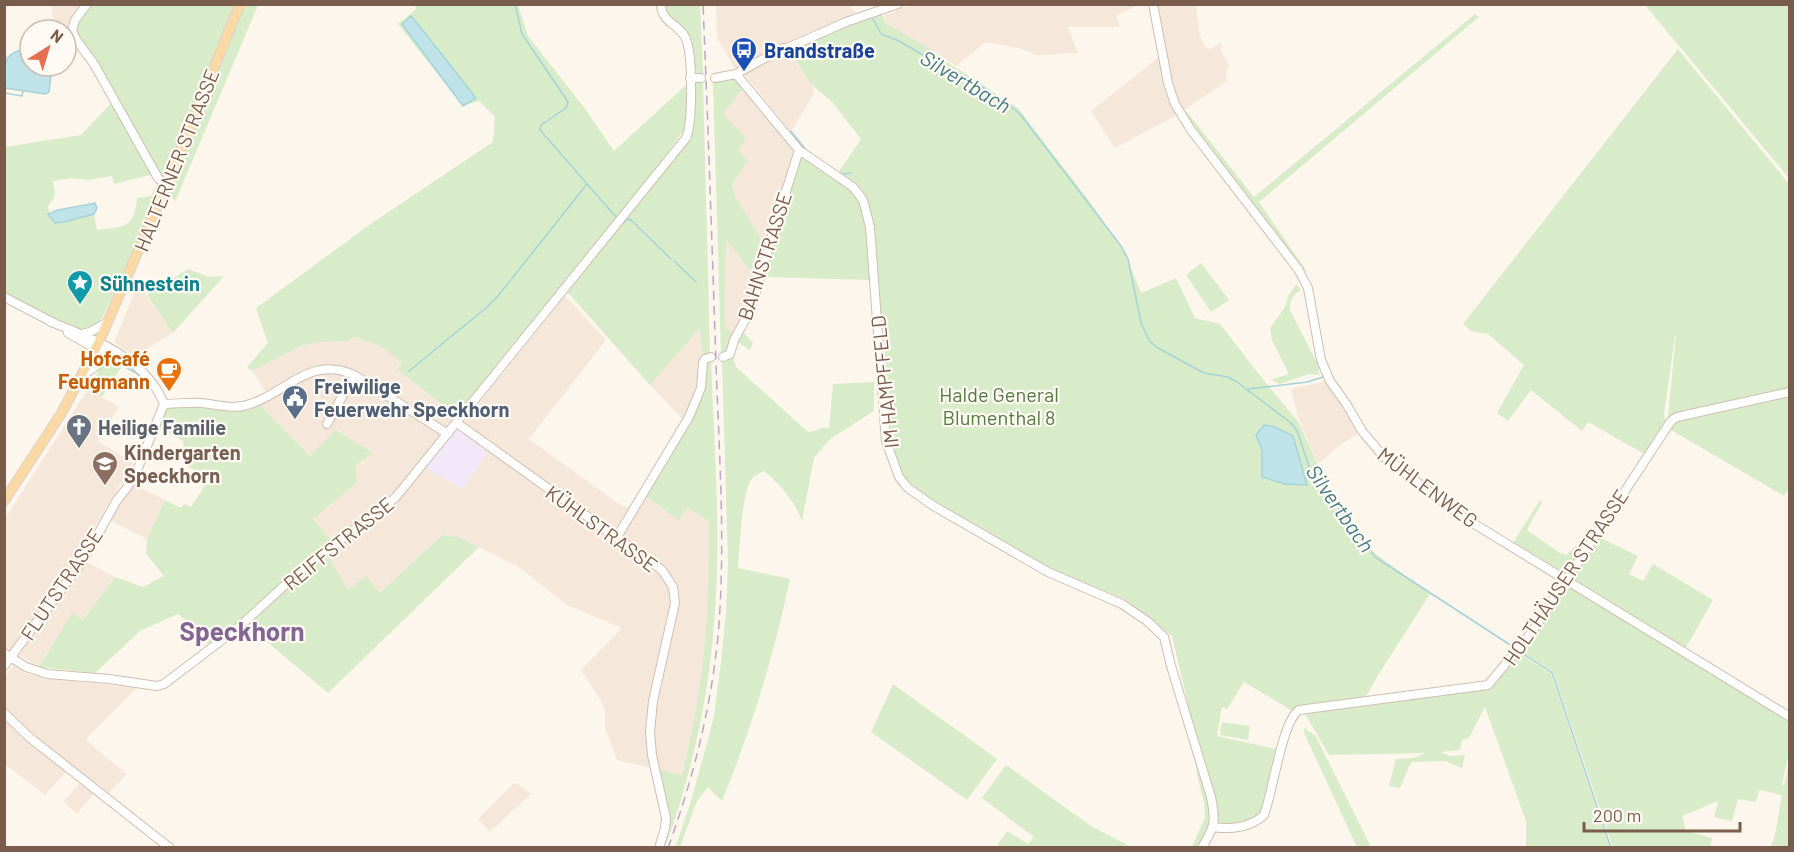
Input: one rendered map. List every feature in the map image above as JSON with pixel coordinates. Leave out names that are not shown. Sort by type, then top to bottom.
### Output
[{"type":"main road","name":"HALTERNER STRASSE","points":[[4,501],[39,449],[81,377],[108,322],[240,4]]},
{"type":"street","points":[[87,4],[75,20],[72,31],[74,36],[94,64],[158,178],[166,186]]},
{"type":"street","name":"REIFFSTRASSE","points":[[8,655],[37,672],[57,676],[109,679],[157,686],[164,684],[239,627],[298,573],[396,497],[682,145],[689,131],[691,114],[689,48],[683,33],[663,16],[661,4]]},
{"type":"street","points":[[715,78],[736,74],[783,48],[898,4]]},
{"type":"street","name":"MÜHLENWEG","points":[[1153,4],[1168,83],[1175,104],[1191,130],[1298,269],[1308,288],[1321,360],[1330,381],[1362,431],[1384,458],[1463,517],[1790,717]]},
{"type":"street","points":[[736,74],[799,150]]},
{"type":"street","points":[[690,78],[701,78]]},
{"type":"street","name":"BAHNSTRASSE","points":[[723,357],[730,354],[734,340],[751,308],[799,150]]},
{"type":"street","name":"IM HAMPFFELD","points":[[799,150],[853,187],[863,200],[870,227],[886,441],[904,484],[932,505],[1048,572],[1122,604],[1147,621],[1164,637],[1211,797],[1215,818],[1214,827]]},
{"type":"street","points":[[4,297],[128,359],[153,384],[164,404],[199,403],[243,406],[317,370],[338,369],[354,375],[448,434]]},
{"type":"street","points":[[51,322],[81,334],[114,358],[134,365]]},
{"type":"street","points":[[81,334],[90,332],[108,322]]},
{"type":"street","points":[[617,537],[689,417],[701,388],[703,362],[711,357]]},
{"type":"street","points":[[81,377],[103,361],[114,358]]},
{"type":"street","points":[[327,424],[354,375]]},
{"type":"street","name":"HOLTHÄUSER STRASSE","points":[[1214,827],[1227,828],[1250,824],[1264,815],[1285,734],[1291,718],[1299,710],[1488,685],[1522,646],[1568,580],[1671,421],[1677,417],[1790,392]]},
{"type":"street","name":"FLUTSTRASSE","points":[[4,666],[8,655],[84,559],[138,468],[164,404]]},
{"type":"street","name":"KÜHLSTRASSE","points":[[457,423],[662,570],[673,587],[675,603],[653,701],[650,732],[652,755],[666,818],[659,848]]},
{"type":"street","points":[[4,713],[29,737],[170,848]]},
{"type":"street","points":[[1202,848],[1214,827]]},
{"type":"shaded area","points":[[929,4],[1138,5],[1116,16],[1120,27],[1068,27],[1078,53],[1036,55],[1022,49],[986,42],[956,66],[887,24],[884,15],[896,12],[898,8]]},
{"type":"shaded area","points":[[51,5],[86,5],[78,20],[78,18],[53,18]]},
{"type":"shaded area","points":[[716,5],[849,5],[856,13],[800,36],[735,69],[717,38]]},
{"type":"shaded area","points":[[1157,5],[1196,5],[1200,37],[1207,49],[1220,43],[1222,47],[1220,49],[1230,67],[1226,71],[1227,81],[1183,111],[1172,86]]},
{"type":"shaded area","points":[[787,48],[812,84],[814,93],[791,132],[743,72]]},
{"type":"shaded area","points":[[1159,57],[1166,93],[1177,115],[1115,148],[1091,111]]},
{"type":"shaded area","points":[[744,87],[795,151],[766,246],[737,200],[732,184],[748,161],[738,150],[722,114]]},
{"type":"shaded area","points":[[726,238],[758,281],[735,334],[725,328]]},
{"type":"shaded area","points":[[138,284],[173,333],[134,356],[114,342]]},
{"type":"shaded area","points":[[565,296],[606,340],[529,439],[623,507],[625,505],[631,510],[641,493],[679,521],[688,508],[709,522],[709,610],[697,713],[682,775],[617,760],[605,728],[605,712],[601,700],[581,670],[622,628],[567,605],[517,566],[458,537],[442,535],[380,593],[348,591],[327,556],[332,542],[313,519],[357,483],[356,465],[365,460],[310,456],[259,404],[267,394],[252,371],[301,346],[319,342],[349,341],[353,337],[378,345],[403,362],[397,369],[463,423]]},
{"type":"shaded area","points":[[700,328],[703,359],[699,389],[684,421],[650,385]]},
{"type":"shaded area","points":[[1327,381],[1358,434],[1340,445],[1321,462],[1317,462],[1298,417],[1291,389]]},
{"type":"shaded area","points":[[88,389],[119,407],[98,441],[133,463],[77,557],[115,577],[83,620],[72,613],[39,667],[5,647],[4,520]]},
{"type":"shaded area","points":[[458,430],[488,452],[462,489],[425,467],[454,431]]},
{"type":"shaded area","points":[[132,483],[165,500],[147,539],[110,520]]},
{"type":"shaded area","points":[[13,666],[47,680],[137,688],[86,739],[127,774],[109,793],[104,802],[93,794],[77,814],[63,802],[80,783],[66,772],[45,795],[5,766],[5,676]]},
{"type":"shaded area","points":[[514,783],[531,794],[490,832],[478,819]]},
{"type":"green space","points":[[664,4],[700,5],[703,75],[692,71],[692,46],[666,15]]},
{"type":"green space","points":[[88,5],[258,5],[175,202],[86,51],[78,35],[78,18]]},
{"type":"green space","points":[[415,5],[518,5],[528,36],[586,110],[614,151],[686,85],[686,122],[684,130],[659,164],[665,170],[689,139],[693,128],[694,87],[697,82],[703,81],[710,355],[703,359],[700,328],[650,385],[562,286],[456,416],[397,369],[402,362],[378,345],[354,337],[349,341],[319,342],[301,346],[252,371],[247,367],[268,343],[256,308],[372,223],[493,142],[495,117],[479,101],[463,106],[398,24],[416,9]]},
{"type":"green space","points":[[1645,5],[1789,5],[1789,178]]},
{"type":"green space","name":"Halde General Blumenthal 8","points":[[881,13],[887,24],[931,49],[1018,108],[1124,250],[1141,293],[1176,278],[1195,318],[1220,324],[1299,423],[1331,494],[1372,551],[1430,594],[1365,698],[1294,712],[1244,682],[1227,709],[1222,707],[1217,736],[1280,750],[1271,788],[1265,807],[1255,820],[1240,825],[1213,826],[1201,847],[1192,847],[1205,817],[1204,803],[1197,774],[1188,704],[1172,636],[1126,600],[1049,568],[928,497],[905,479],[887,441],[873,280],[762,277],[800,155],[834,179],[861,139],[833,103],[812,85],[787,48],[846,22]]},
{"type":"green space","points":[[1475,14],[1479,17],[1259,202],[1308,273],[1300,268],[1183,111],[1187,112],[1254,197]]},
{"type":"green space","points":[[1678,49],[1789,184],[1789,489],[1784,496],[1671,430],[1668,416],[1676,335],[1664,415],[1667,425],[1646,455],[1588,422],[1582,431],[1531,390],[1508,421],[1497,413],[1524,365],[1488,334],[1471,331],[1463,324]]},
{"type":"green space","points":[[733,77],[744,87],[723,114],[746,138],[738,150],[748,161],[732,184],[737,200],[766,246],[758,281],[726,239],[725,328],[735,334],[731,349],[721,355],[713,81]]},
{"type":"green space","points":[[114,100],[154,174],[114,184],[112,176],[88,180],[72,178],[53,181],[55,195],[48,207],[51,219],[55,223],[64,222],[94,214],[97,230],[114,228],[131,221],[137,198],[151,196],[159,182],[163,190],[100,322],[89,329],[76,330],[5,294],[5,147],[81,135]]},
{"type":"green space","points":[[1201,263],[1229,300],[1211,312],[1186,275]]},
{"type":"green space","points":[[188,269],[209,277],[224,276],[173,333],[147,295]]},
{"type":"green space","points":[[1296,284],[1301,290],[1292,298],[1290,310],[1319,367],[1319,375],[1309,374],[1280,384],[1270,380],[1289,374],[1272,340],[1270,328],[1285,307]]},
{"type":"green space","points":[[741,329],[753,343],[750,350],[739,343],[736,345],[734,361],[737,368],[808,432],[829,428],[833,384],[874,382],[874,411],[830,439],[814,458],[802,521],[786,494],[764,471],[752,478],[748,486],[743,508],[738,568],[790,579],[761,692],[722,801],[708,787],[697,801],[680,847],[675,848],[709,736],[721,662],[728,562],[722,359]]},
{"type":"green space","points":[[711,359],[717,516],[717,580],[713,641],[699,731],[692,760],[665,847],[660,847],[668,824],[657,769],[682,775],[696,712],[707,618],[709,522],[688,508],[679,521],[643,494],[690,418],[704,362]]},
{"type":"green space","points":[[108,363],[122,366],[102,397],[88,389],[101,366]]},
{"type":"green space","points":[[259,404],[310,456],[336,430],[373,453],[356,465],[357,483],[313,519],[332,542],[328,556],[348,590],[366,576],[380,593],[442,535],[458,537],[479,547],[328,693],[242,621],[211,646],[193,633],[193,626],[178,614],[140,631],[95,673],[39,667],[72,613],[83,620],[115,577],[143,587],[164,576],[146,554],[147,539],[165,500],[181,508],[184,504],[191,507],[209,479],[186,465],[183,441],[158,427],[166,408]]},
{"type":"green space","points":[[1540,500],[1542,502],[1527,530],[1560,553],[1566,555],[1597,527],[1568,576],[1513,543]]},
{"type":"green space","points":[[1601,538],[1638,556],[1629,574],[1643,581],[1653,564],[1713,600],[1684,651],[1570,579],[1595,540]]},
{"type":"green space","points":[[1568,585],[1712,671],[1708,673],[1710,675],[1714,673],[1789,718],[1789,753],[1782,785],[1784,785],[1789,763],[1789,847],[1771,847],[1782,795],[1759,790],[1756,802],[1738,799],[1732,821],[1714,817],[1718,801],[1682,816],[1686,831],[1712,838],[1710,847],[1613,847],[1553,673],[1522,652]]},
{"type":"green space","points":[[1521,654],[1551,674],[1610,847],[1526,847],[1526,821],[1485,707],[1469,738],[1462,740],[1460,750],[1440,752],[1450,756],[1465,755],[1462,768],[1445,761],[1411,762],[1400,788],[1389,786],[1396,759],[1413,758],[1426,753],[1329,755],[1304,712],[1492,685]]},
{"type":"green space","points":[[893,684],[997,759],[967,800],[871,732]]},
{"type":"green space","points":[[1222,722],[1250,726],[1248,740],[1220,735]]},
{"type":"green space","points":[[1304,728],[1315,735],[1371,847],[1357,847],[1304,733]]},
{"type":"green space","points":[[1006,765],[1091,826],[1131,847],[996,847],[1007,831],[1028,844],[1034,837],[982,798]]},
{"type":"water","points":[[411,16],[476,98],[463,106],[402,24]]},
{"type":"water","points":[[18,51],[18,78],[51,78],[49,92],[45,94],[5,88],[6,61]]},
{"type":"water","points":[[95,203],[97,208],[94,214],[64,222],[55,223],[48,214],[58,210]]},
{"type":"water","points":[[1264,425],[1275,427],[1293,436],[1307,485],[1285,484],[1262,477],[1262,450],[1256,435]]},
{"type":"waterway","points":[[515,4],[522,34],[568,102],[566,108],[541,125],[540,130],[616,217]]},
{"type":"waterway","name":"Silvertbach","points":[[873,19],[881,34],[965,76],[1003,100],[1020,114],[1121,246],[1128,259],[1141,323],[1149,340],[1156,347],[1204,373],[1228,377],[1237,382],[1291,423],[1297,431],[1310,469],[1375,557],[1515,648]]},
{"type":"waterway","points":[[4,93],[22,96],[23,91]]},
{"type":"waterway","points":[[791,131],[807,151]]},
{"type":"waterway","points":[[840,174],[851,173]]},
{"type":"waterway","points":[[409,371],[498,296],[587,184]]},
{"type":"waterway","points":[[623,223],[630,219],[671,259]]},
{"type":"waterway","points":[[674,261],[696,282]]},
{"type":"waterway","points":[[118,363],[147,382]]},
{"type":"waterway","points":[[1248,389],[1307,382],[1323,377]]},
{"type":"waterway","name":"Silvertbach","points":[[1519,651],[1552,673],[1611,848]]},
{"type":"railway","points":[[668,848],[693,770],[706,717],[715,663],[720,602],[721,500],[703,4]]},
{"type":"place","name":"Brandstraße","points":[[744,73]]},
{"type":"place","name":"Sühnestein","points":[[80,306]]},
{"type":"place","name":"Hofcafé Feugmann","points":[[169,393]]},
{"type":"place","name":"Freiwilige Feuerwehr Speckhorn","points":[[295,421]]},
{"type":"place","name":"Heilige Familie","points":[[79,450]]},
{"type":"place","name":"Kindergarten Speckhorn","points":[[105,487]]},
{"type":"district","name":"Speckhorn","points":[[242,630]]}]
